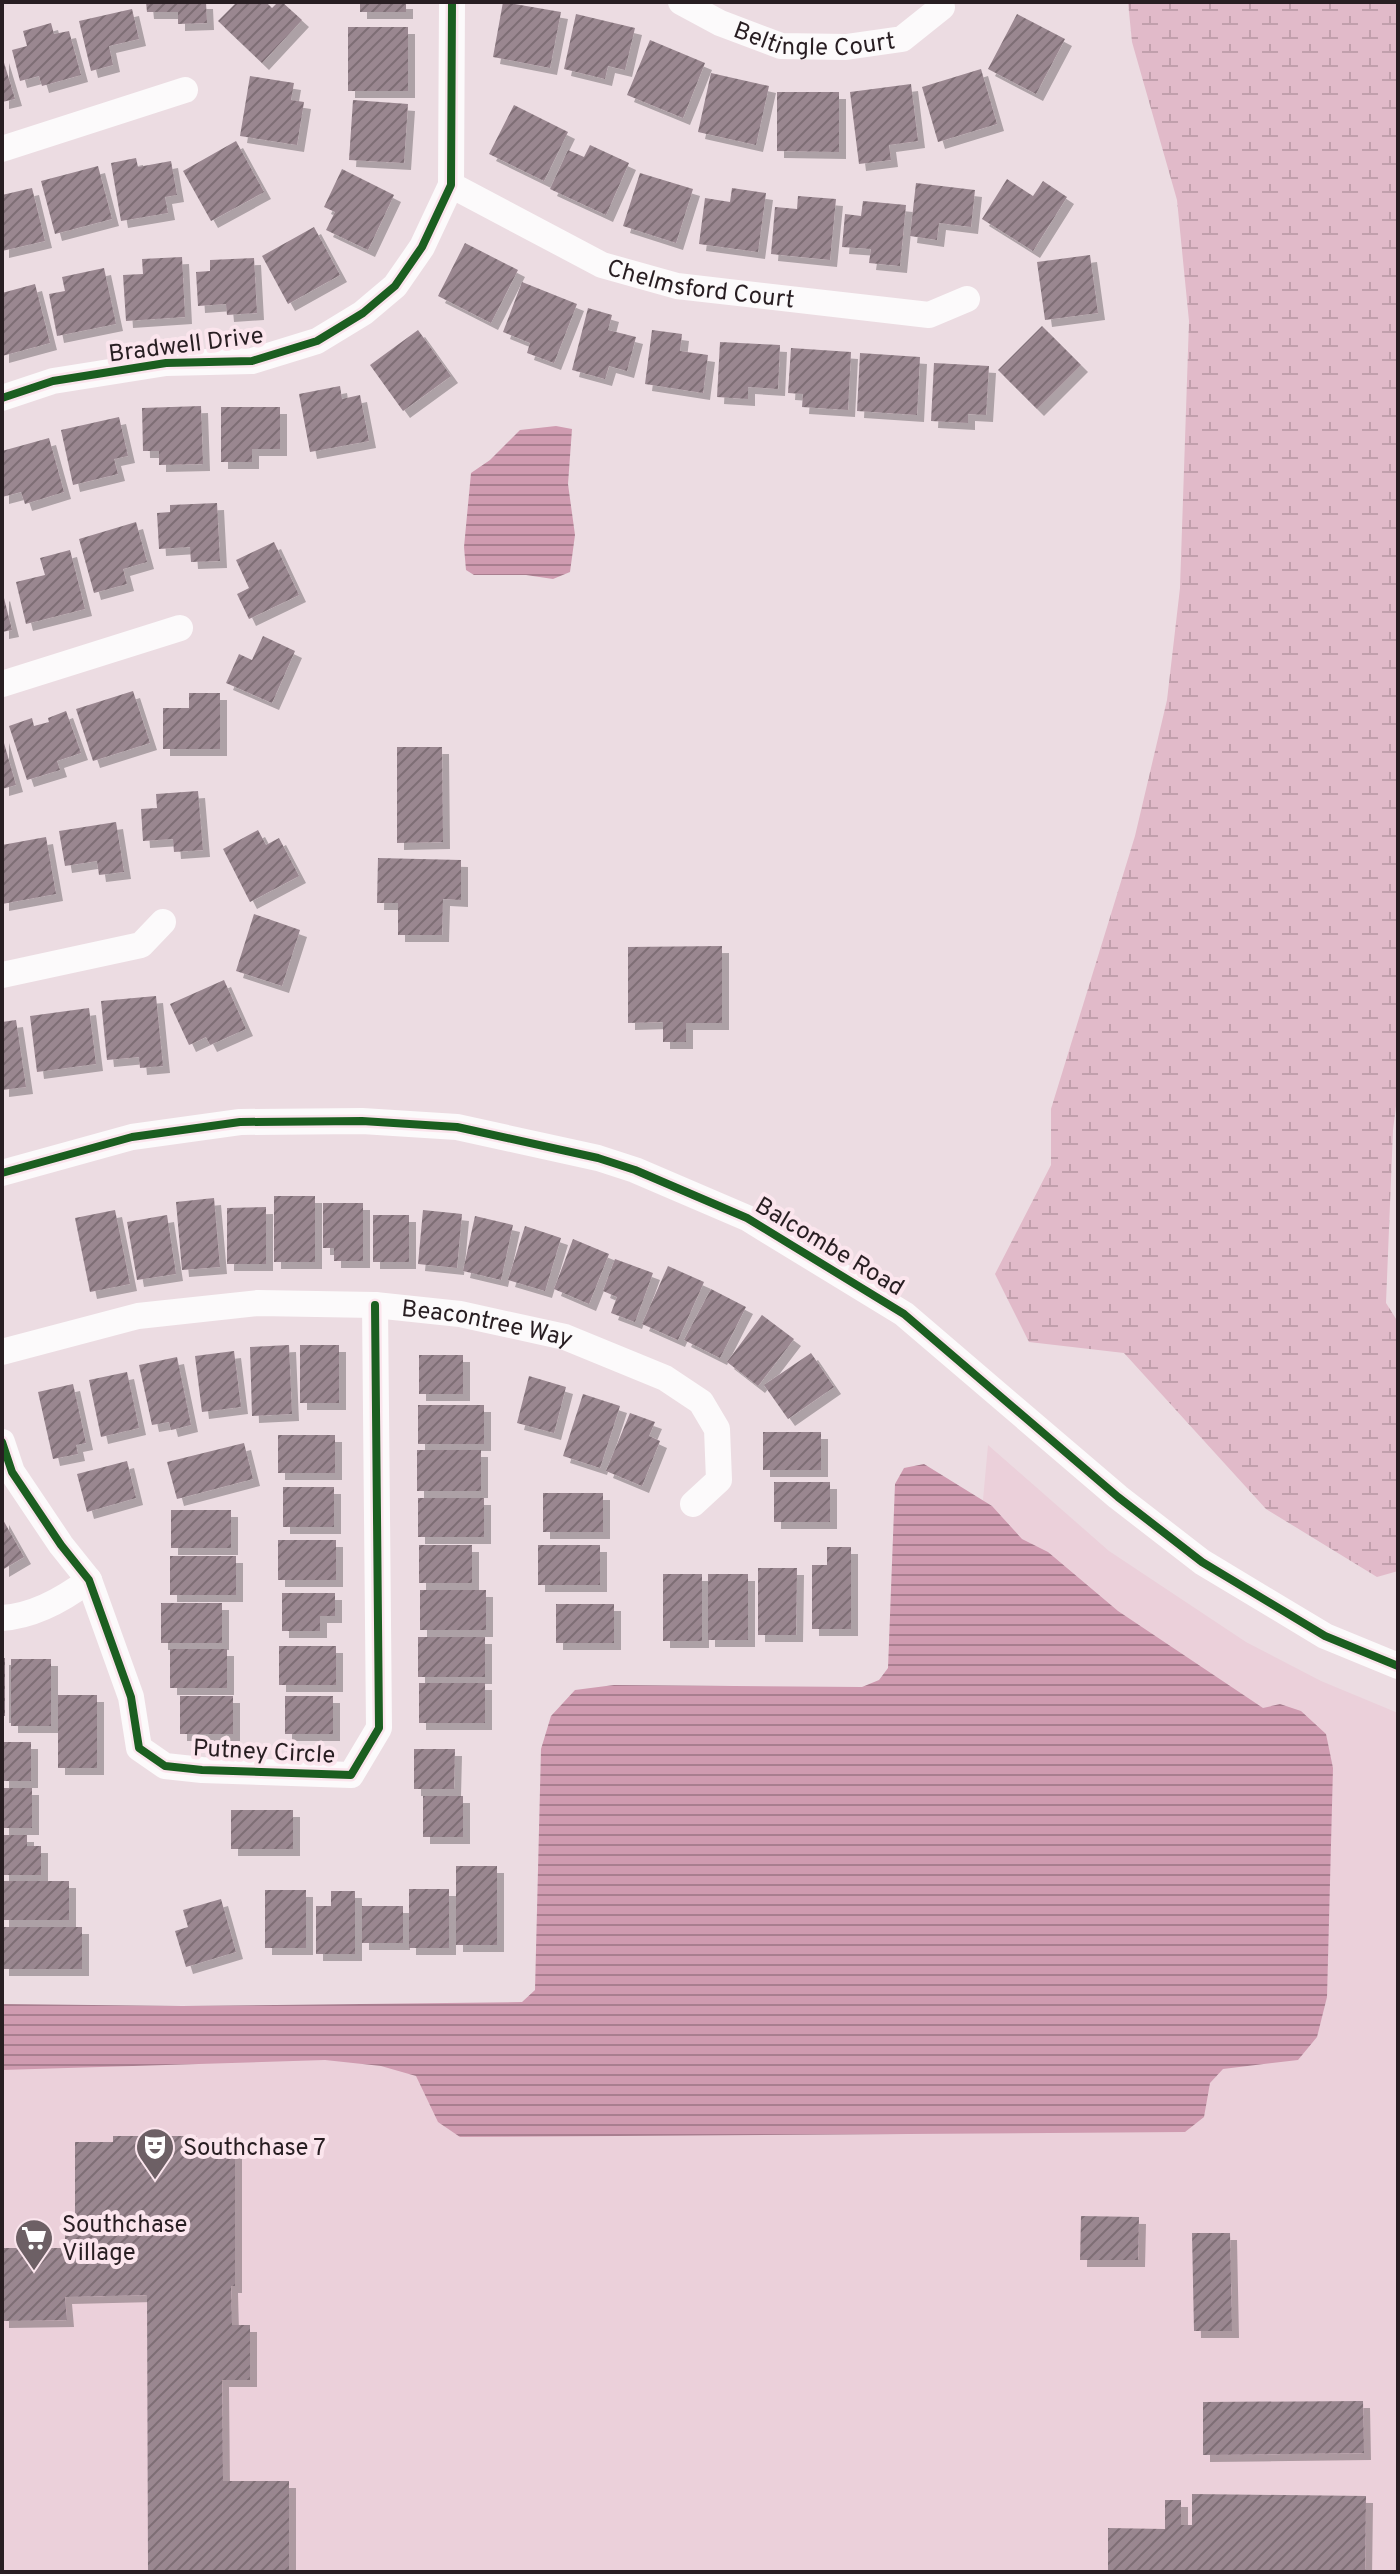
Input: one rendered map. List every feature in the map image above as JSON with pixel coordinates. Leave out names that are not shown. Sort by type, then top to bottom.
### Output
[{"type":"street","name":"Bradwell Drive","points":[[2,398],[53,381],[166,363],[252,361],[317,341],[363,313],[395,286],[422,247],[451,185],[452,2]]},
{"type":"street","name":"Beltingle Court","points":[[681,2],[720,23],[781,46],[846,47],[902,39],[942,7]]},
{"type":"street","points":[[2,149],[185,90]]},
{"type":"street","name":"Chelmsford Court","points":[[451,185],[602,265],[677,286],[929,315],[967,299]]},
{"type":"street","points":[[2,684],[180,628]]},
{"type":"street","points":[[2,975],[141,945],[163,922]]},
{"type":"street","name":"Balcombe Road","points":[[2,1173],[132,1137],[240,1122],[347,1121],[457,1127],[598,1158],[635,1170],[747,1218],[904,1314],[1118,1497],[1202,1562],[1325,1636],[1398,1666]]},
{"type":"street","name":"Beacontree Way","points":[[2,1352],[138,1316],[258,1303],[375,1305],[460,1314],[565,1337],[665,1378],[701,1402],[717,1429],[719,1480],[693,1504]]},
{"type":"street","name":"Putney Circle","points":[[2,1442],[12,1472],[61,1545],[89,1580],[131,1697],[139,1748],[165,1766],[351,1775],[379,1728],[375,1305]]},
{"type":"street","points":[[2,1618],[21,1617],[71,1594],[89,1580]]},
{"type":"shaded area","points":[[556,426],[572,429],[568,484],[575,535],[570,572],[553,579],[526,575],[474,575],[466,570],[464,547],[471,473],[490,460],[520,430]]},
{"type":"shaded area","points":[[988,1445],[1109,1551],[1246,1642],[1321,1681],[1398,1713],[1398,2572],[2,2572],[2,2043],[934,2039]]},
{"type":"shaded area","points":[[924,1464],[992,1506],[1022,1539],[1048,1552],[1118,1611],[1263,1708],[1280,1704],[1301,1711],[1326,1734],[1333,1768],[1327,1997],[1317,2037],[1298,2060],[1223,2069],[1210,2083],[1204,2117],[1185,2132],[460,2137],[438,2122],[416,2076],[381,2066],[325,2060],[2,2070],[2,2004],[182,2006],[522,2002],[535,1990],[541,1749],[551,1716],[575,1690],[614,1685],[862,1687],[879,1680],[888,1668],[895,1484],[904,1468]]},
{"type":"green space","points":[[1128,2],[1398,2],[1398,1090],[1393,1130],[1386,1303],[1398,1322],[1398,1571],[1377,1577],[1266,1509],[1124,1353],[1029,1342],[995,1274],[1051,1165],[1051,1109],[1135,836],[1167,700],[1180,588],[1189,321],[1177,200],[1132,42]]},
{"type":"building","points":[[146,2],[206,2],[207,23],[178,24],[178,12],[147,12]]},
{"type":"building","points":[[237,2],[266,2],[272,8],[282,2],[302,20],[262,63],[218,21]]},
{"type":"building","points":[[360,2],[406,2],[406,12],[360,12]]},
{"type":"building","points":[[503,2],[561,12],[550,68],[493,57]]},
{"type":"building","points":[[132,9],[139,39],[109,46],[113,65],[91,71],[79,21]]},
{"type":"building","points":[[576,14],[635,28],[625,70],[608,66],[605,79],[564,69]]},
{"type":"building","points":[[1017,14],[1065,39],[1036,94],[988,69]]},
{"type":"building","points":[[51,23],[54,34],[69,31],[81,75],[42,86],[39,76],[20,81],[12,50],[27,46],[23,31]]},
{"type":"building","points":[[348,27],[408,27],[408,91],[348,91]]},
{"type":"building","points":[[650,40],[705,63],[683,118],[627,95]]},
{"type":"building","points":[[2,56],[15,99],[2,102]]},
{"type":"building","points":[[981,69],[997,124],[938,142],[922,87]]},
{"type":"building","points":[[711,73],[769,86],[756,145],[698,132]]},
{"type":"building","points":[[250,76],[294,83],[291,100],[304,102],[297,145],[240,136]]},
{"type":"building","points":[[911,84],[918,141],[889,145],[891,160],[859,164],[850,92]]},
{"type":"building","points":[[777,92],[839,92],[839,152],[777,151]]},
{"type":"building","points":[[353,100],[408,104],[404,163],[349,160]]},
{"type":"building","points":[[514,105],[568,132],[544,181],[489,154]]},
{"type":"building","points":[[236,141],[264,192],[211,221],[183,171]]},
{"type":"building","points":[[590,145],[629,163],[606,215],[550,189],[568,150],[584,157]]},
{"type":"building","points":[[136,158],[138,167],[171,161],[177,195],[165,197],[168,213],[121,221],[111,163]]},
{"type":"building","points":[[98,166],[112,219],[55,234],[41,181]]},
{"type":"building","points":[[342,169],[394,195],[368,250],[326,230],[335,212],[324,207]]},
{"type":"building","points":[[640,173],[693,189],[676,243],[623,226]]},
{"type":"building","points":[[1007,179],[1033,196],[1043,181],[1067,197],[1033,251],[982,219]]},
{"type":"building","points":[[916,183],[975,190],[971,227],[939,223],[937,240],[910,236]]},
{"type":"building","points":[[32,188],[45,241],[2,251],[2,195]]},
{"type":"building","points":[[732,188],[766,193],[758,252],[699,244],[705,198],[730,202]]},
{"type":"building","points":[[798,196],[836,199],[830,260],[771,254],[775,207],[797,209]]},
{"type":"building","points":[[863,201],[906,205],[900,266],[869,263],[871,249],[842,247],[845,214],[861,216]]},
{"type":"building","points":[[314,227],[340,275],[288,304],[262,256]]},
{"type":"building","points":[[465,243],[518,270],[491,323],[438,296]]},
{"type":"building","points":[[1090,255],[1098,313],[1045,320],[1037,262]]},
{"type":"building","points":[[182,257],[185,317],[126,321],[123,275],[143,274],[142,259]]},
{"type":"building","points":[[254,258],[257,313],[227,315],[226,304],[198,306],[196,272],[210,271],[210,260]]},
{"type":"building","points":[[104,268],[116,324],[57,336],[49,294],[65,291],[62,277]]},
{"type":"building","points":[[522,282],[577,304],[554,363],[527,353],[530,343],[503,332]]},
{"type":"building","points":[[35,284],[50,343],[2,356],[2,293]]},
{"type":"building","points":[[588,308],[612,315],[608,330],[636,337],[627,371],[609,366],[605,379],[572,370]]},
{"type":"building","points":[[1042,326],[1081,365],[1037,409],[998,370]]},
{"type":"building","points":[[418,330],[451,376],[403,411],[370,365]]},
{"type":"building","points":[[652,330],[682,334],[680,351],[708,355],[703,393],[645,384]]},
{"type":"building","points":[[720,342],[780,345],[778,389],[748,387],[748,399],[717,397]]},
{"type":"building","points":[[791,348],[851,352],[848,410],[802,407],[803,394],[788,393]]},
{"type":"building","points":[[860,353],[920,357],[917,415],[857,411]]},
{"type":"building","points":[[934,363],[989,366],[986,415],[968,414],[968,423],[931,421]]},
{"type":"building","points":[[340,386],[342,399],[360,395],[369,441],[310,452],[299,394]]},
{"type":"building","points":[[201,406],[203,464],[159,465],[159,451],[143,451],[142,408]]},
{"type":"building","points":[[221,407],[280,407],[280,449],[252,449],[252,462],[221,462]]},
{"type":"building","points":[[119,417],[128,456],[114,459],[118,474],[73,485],[61,430]]},
{"type":"building","points":[[49,438],[64,492],[25,504],[21,492],[2,497],[2,451]]},
{"type":"building","points":[[217,503],[220,561],[191,562],[190,547],[159,549],[157,513],[170,512],[170,505]]},
{"type":"building","points":[[136,522],[147,562],[123,569],[127,584],[94,593],[79,539]]},
{"type":"building","points":[[274,542],[299,595],[249,619],[237,594],[249,588],[236,560]]},
{"type":"building","points":[[70,550],[85,609],[26,624],[16,582],[45,575],[40,558]]},
{"type":"building","points":[[2,595],[12,630],[2,632]]},
{"type":"building","points":[[263,636],[295,651],[272,703],[226,683],[239,654],[252,660]]},
{"type":"building","points":[[133,691],[150,743],[93,761],[76,709]]},
{"type":"building","points":[[189,693],[220,693],[220,749],[163,749],[163,708],[189,708]]},
{"type":"building","points":[[66,711],[81,753],[57,761],[60,770],[27,780],[9,726],[32,718],[34,726],[49,722],[48,718]]},
{"type":"building","points":[[2,736],[16,785],[2,789]]},
{"type":"building","points":[[397,747],[442,747],[443,842],[397,843]]},
{"type":"building","points":[[198,791],[203,850],[174,852],[173,839],[143,841],[141,809],[157,808],[156,794]]},
{"type":"building","points":[[116,822],[124,872],[99,875],[97,861],[65,866],[59,831]]},
{"type":"building","points":[[258,830],[266,845],[279,838],[299,876],[250,902],[223,849]]},
{"type":"building","points":[[46,837],[56,894],[2,904],[2,845]]},
{"type":"building","points":[[378,858],[461,860],[461,900],[443,899],[442,935],[398,935],[398,903],[377,903]]},
{"type":"building","points":[[254,914],[300,930],[282,986],[236,971]]},
{"type":"building","points":[[722,946],[722,1023],[686,1023],[686,1042],[663,1042],[663,1022],[628,1023],[628,947]]},
{"type":"building","points":[[224,980],[246,1029],[210,1045],[206,1037],[189,1045],[170,1004]]},
{"type":"building","points":[[156,996],[163,1066],[140,1068],[139,1057],[107,1060],[101,1001]]},
{"type":"building","points":[[89,1008],[96,1064],[37,1072],[30,1016]]},
{"type":"building","points":[[16,1020],[26,1087],[2,1090],[2,1022]]},
{"type":"building","points":[[274,1196],[315,1196],[315,1262],[274,1262]]},
{"type":"building","points":[[214,1198],[220,1267],[182,1270],[176,1202]]},
{"type":"building","points":[[323,1203],[363,1203],[363,1261],[334,1261],[334,1248],[323,1248]]},
{"type":"building","points":[[266,1207],[266,1264],[227,1264],[227,1208]]},
{"type":"building","points":[[115,1210],[130,1284],[90,1292],[75,1218]]},
{"type":"building","points":[[423,1210],[462,1214],[457,1268],[418,1264]]},
{"type":"building","points":[[167,1215],[176,1274],[137,1280],[127,1222]]},
{"type":"building","points":[[373,1215],[409,1215],[409,1262],[373,1262]]},
{"type":"building","points":[[475,1216],[513,1225],[501,1280],[463,1271]]},
{"type":"building","points":[[525,1226],[561,1238],[545,1291],[508,1280]]},
{"type":"building","points":[[573,1239],[609,1254],[589,1304],[554,1289]]},
{"type":"building","points":[[615,1259],[653,1273],[635,1322],[611,1313],[617,1297],[603,1291]]},
{"type":"building","points":[[668,1266],[704,1282],[678,1340],[642,1324]]},
{"type":"building","points":[[711,1289],[746,1307],[720,1358],[684,1340]]},
{"type":"building","points":[[762,1315],[794,1339],[758,1386],[727,1362]]},
{"type":"building","points":[[289,1345],[292,1414],[252,1416],[250,1347]]},
{"type":"building","points":[[300,1345],[339,1345],[339,1403],[300,1403]]},
{"type":"building","points":[[234,1351],[241,1407],[202,1412],[195,1356]]},
{"type":"building","points":[[811,1353],[834,1387],[788,1419],[764,1385]]},
{"type":"building","points":[[419,1355],[463,1355],[463,1394],[419,1394]]},
{"type":"building","points":[[177,1357],[191,1425],[171,1430],[169,1422],[152,1425],[139,1365]]},
{"type":"building","points":[[127,1372],[139,1428],[101,1437],[89,1380]]},
{"type":"building","points":[[529,1376],[566,1387],[554,1433],[517,1423]]},
{"type":"building","points":[[73,1384],[86,1443],[76,1445],[78,1454],[53,1459],[38,1392]]},
{"type":"building","points":[[583,1394],[620,1406],[600,1468],[563,1456]]},
{"type":"building","points":[[418,1405],[484,1405],[484,1444],[418,1444]]},
{"type":"building","points":[[630,1413],[655,1422],[649,1436],[660,1441],[642,1486],[606,1471]]},
{"type":"building","points":[[763,1432],[821,1432],[821,1470],[763,1470]]},
{"type":"building","points":[[278,1435],[335,1435],[335,1473],[278,1473]]},
{"type":"building","points":[[244,1443],[253,1479],[177,1499],[167,1462]]},
{"type":"building","points":[[417,1450],[481,1450],[481,1491],[417,1491]]},
{"type":"building","points":[[127,1461],[136,1498],[87,1512],[77,1474]]},
{"type":"building","points":[[774,1482],[830,1482],[830,1522],[774,1522]]},
{"type":"building","points":[[283,1487],[334,1487],[334,1527],[283,1527]]},
{"type":"building","points":[[543,1493],[603,1493],[603,1532],[543,1532]]},
{"type":"building","points":[[418,1498],[484,1498],[484,1537],[418,1537]]},
{"type":"building","points":[[171,1510],[231,1510],[231,1548],[171,1548]]},
{"type":"building","points":[[2,1518],[24,1557],[2,1570]]},
{"type":"building","points":[[278,1540],[336,1540],[336,1580],[278,1580]]},
{"type":"building","points":[[419,1545],[472,1545],[472,1583],[419,1583]]},
{"type":"building","points":[[538,1545],[600,1545],[600,1585],[538,1585]]},
{"type":"building","points":[[827,1547],[851,1547],[851,1629],[812,1629],[812,1565],[827,1565]]},
{"type":"building","points":[[170,1556],[236,1556],[236,1595],[170,1595]]},
{"type":"building","points":[[758,1568],[797,1568],[796,1635],[758,1635]]},
{"type":"building","points":[[663,1574],[702,1574],[702,1641],[663,1641]]},
{"type":"building","points":[[708,1574],[748,1574],[748,1640],[708,1640]]},
{"type":"building","points":[[420,1590],[486,1590],[486,1630],[420,1630]]},
{"type":"building","points":[[282,1593],[335,1593],[335,1616],[320,1616],[320,1631],[282,1631]]},
{"type":"building","points":[[161,1603],[222,1603],[222,1643],[161,1643]]},
{"type":"building","points":[[556,1604],[614,1604],[614,1643],[556,1643]]},
{"type":"building","points":[[418,1637],[485,1637],[485,1677],[418,1677]]},
{"type":"building","points":[[279,1646],[336,1646],[336,1685],[279,1685]]},
{"type":"building","points":[[170,1649],[227,1649],[227,1688],[170,1688]]},
{"type":"building","points":[[2,1658],[5,1658],[5,1716],[2,1716]]},
{"type":"building","points":[[11,1659],[51,1659],[51,1726],[11,1726]]},
{"type":"building","points":[[419,1683],[485,1683],[485,1723],[419,1723]]},
{"type":"building","points":[[58,1695],[97,1695],[97,1768],[58,1768]]},
{"type":"building","points":[[180,1696],[233,1696],[233,1734],[180,1734]]},
{"type":"building","points":[[285,1696],[333,1696],[333,1734],[285,1734]]},
{"type":"building","points":[[2,1742],[31,1742],[31,1781],[2,1781]]},
{"type":"building","points":[[414,1749],[455,1749],[454,1789],[414,1789]]},
{"type":"building","points":[[2,1788],[32,1788],[32,1828],[2,1828]]},
{"type":"building","points":[[423,1796],[463,1796],[463,1837],[423,1837]]},
{"type":"building","points":[[231,1810],[293,1810],[293,1849],[231,1849]]},
{"type":"building","points":[[2,1835],[27,1835],[27,1846],[41,1846],[41,1875],[2,1875]]},
{"type":"building","points":[[456,1866],[497,1866],[497,1945],[456,1945]]},
{"type":"building","points":[[2,1881],[69,1881],[69,1920],[2,1920]]},
{"type":"building","points":[[409,1889],[449,1889],[449,1948],[409,1948]]},
{"type":"building","points":[[265,1890],[306,1890],[306,1948],[265,1948]]},
{"type":"building","points":[[331,1891],[355,1891],[355,1954],[316,1954],[316,1906],[331,1906]]},
{"type":"building","points":[[221,1899],[236,1952],[186,1967],[175,1931],[188,1927],[183,1910]]},
{"type":"building","points":[[362,1906],[403,1906],[403,1943],[362,1943]]},
{"type":"building","points":[[2,1927],[82,1927],[82,1969],[2,1969]]},
{"type":"building","points":[[113,2136],[197,2136],[197,2145],[235,2145],[232,2325],[250,2325],[250,2380],[222,2380],[223,2481],[289,2481],[289,2572],[148,2572],[147,2295],[65,2297],[67,2320],[2,2321],[2,2248],[65,2248],[65,2217],[75,2217],[75,2142],[113,2142]]},
{"type":"building","points":[[1081,2216],[1139,2217],[1138,2260],[1080,2260]]},
{"type":"building","points":[[1192,2233],[1230,2233],[1232,2331],[1194,2331]]},
{"type":"building","points":[[1363,2401],[1364,2453],[1203,2455],[1203,2402]]},
{"type":"building","points":[[1192,2494],[1366,2496],[1365,2571],[1108,2572],[1108,2528],[1165,2529],[1165,2500],[1181,2500],[1181,2525],[1192,2525]]},
{"type":"cycle path","points":[[2,398],[53,381],[166,363],[252,361],[317,341],[363,313],[395,286],[422,247],[451,185],[452,2]]},
{"type":"cycle path","points":[[2,1173],[132,1137],[240,1122],[362,1121],[457,1127],[598,1158],[635,1170],[747,1218],[904,1314],[1118,1497],[1202,1562],[1325,1636],[1398,1666]]},
{"type":"cycle path","points":[[2,1442],[12,1472],[61,1545],[89,1580],[131,1697],[139,1748],[165,1766],[351,1775],[379,1728],[375,1305]]},
{"type":"place","name":"Southchase 7","points":[[155,2181]]},
{"type":"place","name":"Southchase Village","points":[[34,2272]]}]
